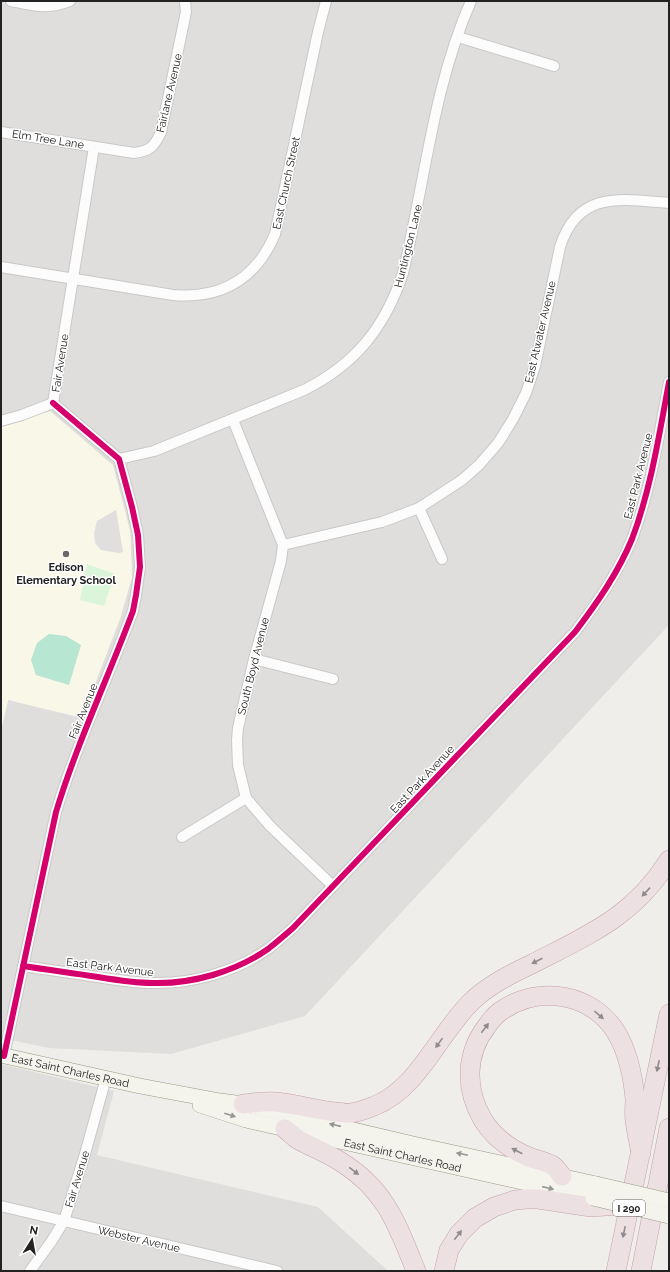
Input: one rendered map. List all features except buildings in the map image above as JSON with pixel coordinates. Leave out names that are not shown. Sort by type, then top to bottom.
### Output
[{"type":"highway","points":[[243,1104],[275,1102],[328,1111],[350,1113],[376,1106],[394,1095],[411,1079],[434,1051],[459,1015],[483,992],[510,974],[587,936],[621,914],[638,900],[652,884],[669,860]]},
{"type":"highway","points":[[562,1176],[553,1166],[514,1150],[497,1137],[490,1130],[480,1114],[471,1089],[469,1072],[470,1065],[479,1038],[491,1021],[503,1010],[527,998],[554,996],[577,1001],[600,1014],[616,1032],[630,1065],[635,1098],[635,1120],[641,1152]]},
{"type":"highway","name":"I 290","points":[[616,1269],[669,1014]]},
{"type":"highway","name":"I 290","points":[[641,1271],[669,1128]]},
{"type":"highway","points":[[285,1129],[296,1138],[321,1150],[342,1163],[358,1174],[374,1189],[384,1202],[393,1218],[416,1271]]},
{"type":"highway","points":[[444,1271],[449,1250],[459,1234],[475,1218],[494,1207],[515,1200],[593,1196],[620,1204]]},
{"type":"main road","name":"East Saint Charles Road","points":[[2,1055],[140,1086],[243,1104],[413,1144],[562,1176],[593,1196]]},
{"type":"main road","name":"East Saint Charles Road","points":[[140,1086],[235,1117],[593,1196],[669,1201]]},
{"type":"main road","points":[[620,1204],[669,1216]]},
{"type":"street","points":[[11,1],[38,7],[60,5],[70,1]]},
{"type":"street","name":"Fairlane Avenue","points":[[94,147],[134,153],[145,152],[157,141],[161,132],[186,12],[185,1]]},
{"type":"street","name":"East Church Street","points":[[1,267],[173,295],[197,296],[208,294],[236,283],[259,262],[275,234],[326,1]]},
{"type":"street","name":"Huntington Lane","points":[[119,459],[154,451],[233,420],[323,381],[356,354],[371,336],[387,312],[398,290],[403,273],[439,100],[449,60],[471,1]]},
{"type":"street","points":[[458,37],[554,66]]},
{"type":"street","name":"Elm Tree Lane","points":[[1,132],[94,147]]},
{"type":"street","name":"Fair Avenue","points":[[2,1055],[56,812],[64,786],[132,611],[140,567],[138,535],[119,459],[53,403],[94,147]]},
{"type":"street","name":"East Atwater Avenue","points":[[283,545],[382,522],[419,508],[462,480],[479,465],[498,443],[513,419],[526,393],[534,366],[560,247],[563,236],[571,224],[584,209],[612,200],[625,199],[669,203]]},
{"type":"street","name":"East Park Avenue","points":[[23,966],[127,981],[152,983],[180,982],[202,978],[225,971],[246,961],[267,949],[293,928],[574,632],[600,598],[617,570],[628,546],[642,508],[651,474],[669,382]]},
{"type":"street","points":[[1,422],[53,403]]},
{"type":"street","points":[[233,420],[283,545]]},
{"type":"street","points":[[419,508],[442,559]]},
{"type":"street","name":"South Boyd Avenue","points":[[283,545],[281,561],[254,659],[238,728],[238,765],[246,798],[270,826],[334,886]]},
{"type":"street","points":[[254,659],[333,679]]},
{"type":"street","points":[[182,837],[246,798]]},
{"type":"street","name":"Fair Avenue","points":[[30,1271],[52,1242],[64,1221],[85,1154],[106,1078]]},
{"type":"street","name":"Webster Avenue","points":[[1,1206],[277,1271]]},
{"type":"shaded area","points":[[1,1],[669,1],[669,625],[305,1016],[171,1054],[49,1048],[1,1038],[1,731],[8,700],[120,619],[132,577],[130,530],[1,426]]},
{"type":"shaded area","name":"Edison Elementary School","points":[[50,411],[113,465],[130,530],[132,577],[120,619],[82,718],[8,700],[1,731],[1,426]]},
{"type":"shaded area","points":[[116,510],[123,552],[119,553],[101,550],[95,543],[94,533],[97,521]]},
{"type":"shaded area","points":[[1,1064],[114,1091],[97,1155],[318,1207],[388,1271],[1,1271]]},
{"type":"green space","points":[[87,564],[115,574],[104,606],[80,600]]},
{"type":"green space","points":[[49,634],[66,636],[81,645],[69,685],[36,675],[31,660],[37,643]]},
{"type":"cycle path","points":[[23,966],[132,982],[168,983],[198,979],[242,964],[268,949],[293,928],[575,632],[599,599],[614,576],[632,539],[639,520],[654,462],[669,382]]},
{"type":"cycle path","points":[[4,1056],[56,812],[73,761],[133,611],[140,567],[138,535],[119,459],[53,403]]},
{"type":"place","name":"Edison Elementary School","points":[[66,554]]}]
